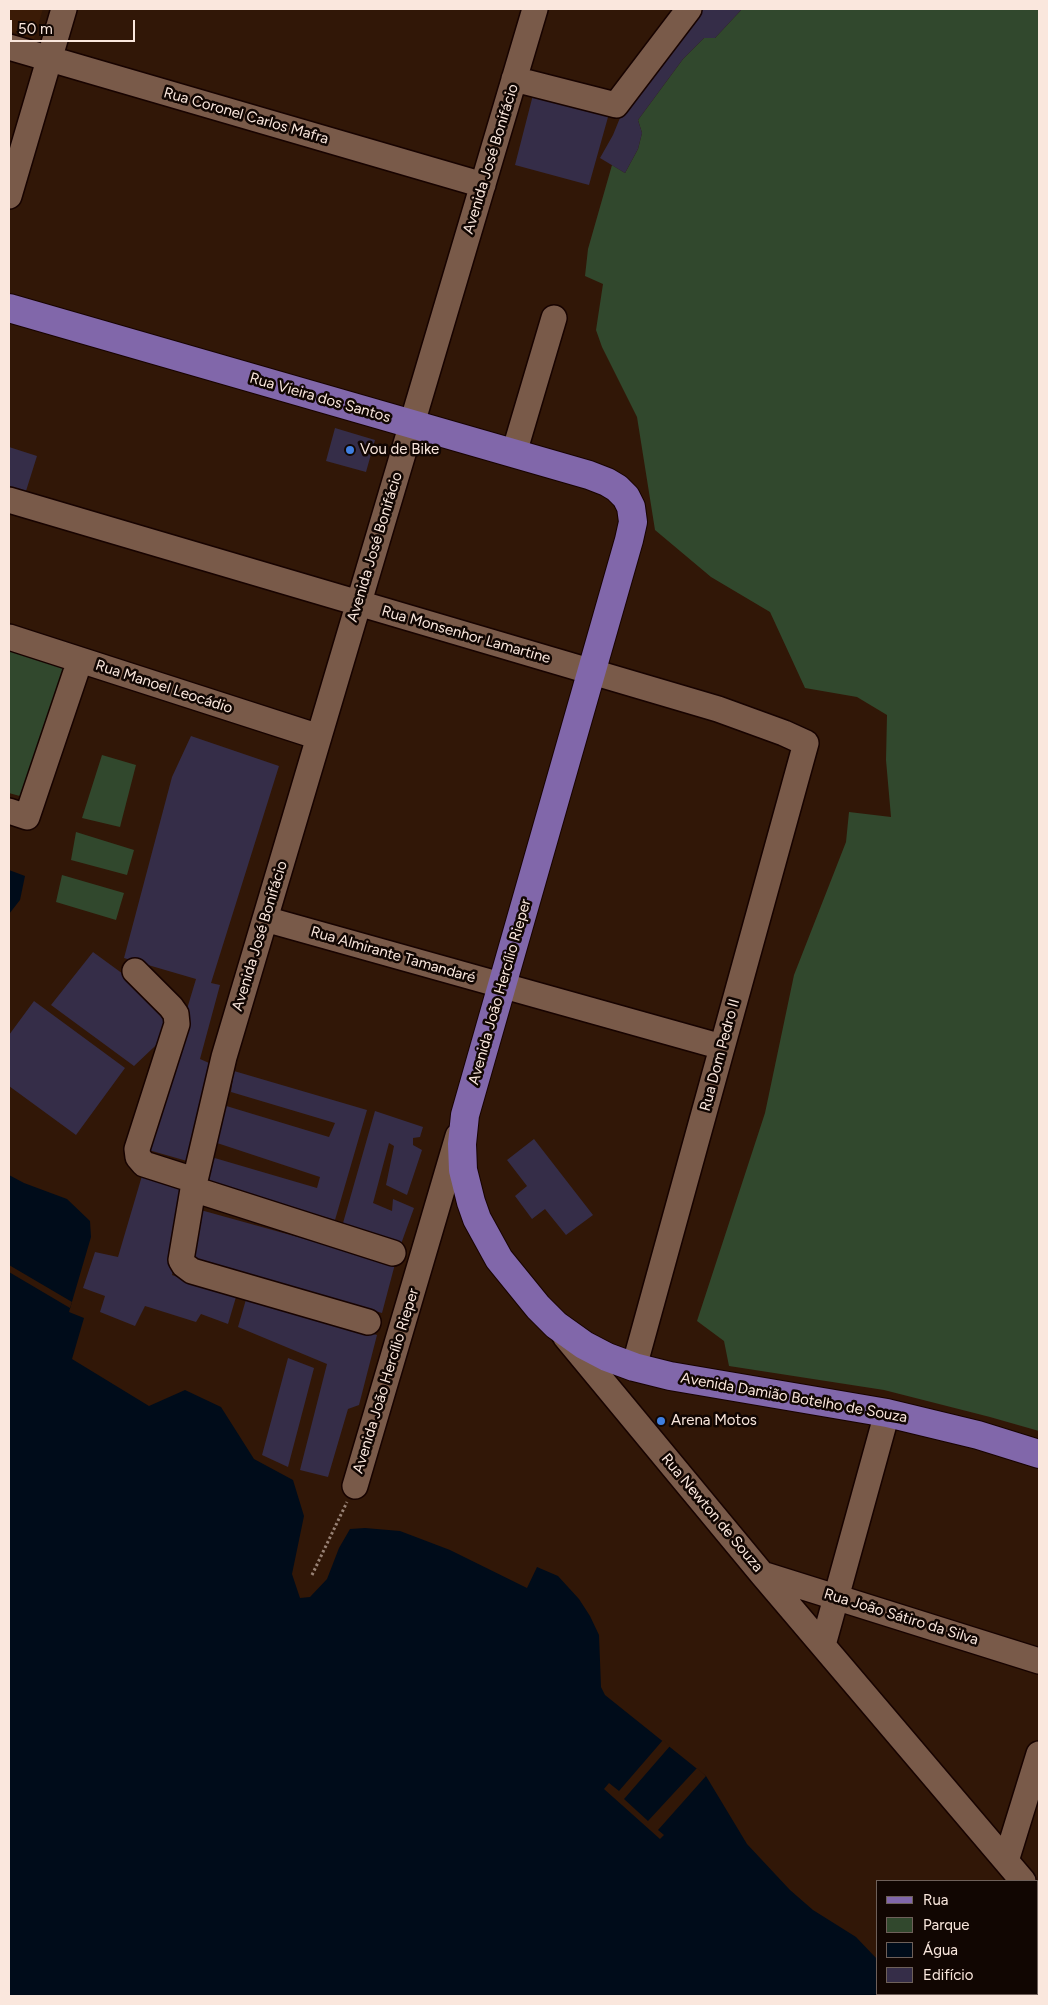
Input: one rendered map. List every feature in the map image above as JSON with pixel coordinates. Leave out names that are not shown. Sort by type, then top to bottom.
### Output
[{"type":"main road","name":"Rua Vieira dos Santos","points":[[9,308],[514,453],[607,482],[626,497]]},
{"type":"main road","name":"Avenida João Hercílio Rieper","points":[[464,1115],[629,540],[632,522],[631,507],[626,497]]},
{"type":"main road","name":"Rua Newton de Souza","points":[[464,1115],[463,1170],[477,1218],[499,1259],[514,1279],[556,1325]]},
{"type":"main road","name":"Avenida Damião Botelho de Souza","points":[[556,1325],[584,1345],[607,1357],[634,1367],[717,1385],[888,1413],[978,1435],[1039,1454]]},
{"type":"street","points":[[9,196],[64,9]]},
{"type":"street","name":"Avenida José Bonifácio","points":[[368,1322],[192,1271],[181,1260],[193,1184],[224,1057],[535,9]]},
{"type":"street","points":[[514,79],[616,105],[689,9]]},
{"type":"street","name":"Rua Coronel Carlos Mafra","points":[[9,47],[483,185]]},
{"type":"street","points":[[514,453],[554,318]]},
{"type":"street","name":"Rua Monsenhor Lamartine","points":[[9,500],[735,715],[806,743]]},
{"type":"street","name":"Rua Manoel Leocádio","points":[[9,637],[319,737]]},
{"type":"street","points":[[9,811],[27,817],[80,660]]},
{"type":"street","name":"Rua Dom Pedro II","points":[[634,1367],[806,743]]},
{"type":"street","name":"Rua Almirante Tamandaré","points":[[265,919],[722,1047]]},
{"type":"street","points":[[135,971],[171,1007],[176,1014],[177,1024],[137,1150],[138,1157],[144,1164],[193,1184],[394,1253]]},
{"type":"street","name":"Avenida João Hercílio Rieper","points":[[354,1486],[464,1115]]},
{"type":"street","name":"Rua Newton de Souza","points":[[556,1325],[762,1574],[1022,1880]]},
{"type":"street","points":[[823,1645],[888,1413]]},
{"type":"street","name":"Rua João Sátiro da Silva","points":[[762,1574],[1039,1661]]},
{"type":"street","points":[[1006,1861],[1037,1768]]},
{"type":"path","points":[[312,1575],[354,1486]]},
{"type":"shaded area","points":[[9,9],[43,9],[34,39],[9,31]]},
{"type":"green space","points":[[742,9],[1039,9],[1039,1431],[884,1390],[729,1366],[724,1341],[697,1321],[765,1113],[794,975],[846,842],[849,812],[891,817],[886,760],[887,715],[857,697],[805,688],[770,612],[711,577],[655,530],[637,417],[602,347],[596,330],[603,284],[585,276],[588,249],[612,165],[625,173],[638,149],[642,133],[638,120],[683,59],[704,38],[715,38]]},
{"type":"green space","points":[[9,650],[66,667],[27,798],[9,793]]},
{"type":"green space","points":[[102,755],[136,765],[120,827],[82,818]]},
{"type":"green space","points":[[76,832],[134,850],[127,875],[71,860]]},
{"type":"green space","points":[[62,875],[124,893],[116,920],[56,902]]},
{"type":"water","points":[[9,870],[25,876],[20,900],[9,914]]},
{"type":"water","points":[[9,1175],[24,1183],[67,1199],[90,1221],[91,1237],[69,1312],[84,1318],[72,1359],[149,1406],[185,1390],[221,1407],[254,1459],[293,1480],[304,1516],[292,1574],[300,1598],[310,1597],[327,1579],[339,1548],[350,1529],[365,1528],[400,1531],[450,1550],[527,1588],[537,1567],[558,1576],[579,1599],[599,1635],[601,1687],[605,1695],[706,1776],[747,1844],[790,1890],[813,1910],[856,1937],[876,1958],[876,1995],[909,1996],[9,1996]]},
{"type":"pier","points":[[9,1265],[72,1302],[70,1308],[9,1272]]},
{"type":"pier","points":[[663,1740],[670,1746],[624,1799],[648,1821],[697,1768],[706,1776],[658,1830],[664,1835],[660,1839],[604,1789],[609,1783],[619,1791]]},
{"type":"building","points":[[697,9],[742,9],[715,38],[704,38],[683,59],[638,120],[642,133],[638,149],[625,173],[600,158],[613,135],[624,108]]},
{"type":"building","points":[[535,87],[610,110],[589,185],[515,165]]},
{"type":"building","name":"Vou de Bike","points":[[335,428],[375,440],[366,472],[326,461]]},
{"type":"building","points":[[9,447],[37,456],[26,491],[9,486]]},
{"type":"building","points":[[191,736],[279,766],[211,983],[220,985],[200,1059],[216,1066],[187,1161],[145,1149],[196,979],[124,958],[172,777]]},
{"type":"building","points":[[93,952],[160,1001],[172,1030],[134,1066],[51,1005]]},
{"type":"building","points":[[34,1001],[125,1068],[76,1135],[9,1086],[9,1035]]},
{"type":"building","points":[[234,1071],[367,1110],[335,1220],[195,1179],[201,1154],[317,1188],[320,1177],[214,1142],[223,1105],[329,1137],[335,1123],[231,1092]]},
{"type":"building","points":[[375,1111],[423,1127],[420,1137],[413,1138],[413,1145],[422,1150],[407,1195],[386,1185],[394,1146],[389,1143],[373,1203],[392,1211],[393,1199],[414,1208],[401,1244],[343,1223]]},
{"type":"building","points":[[534,1139],[593,1215],[566,1235],[545,1209],[532,1219],[515,1196],[527,1186],[507,1160]]},
{"type":"building","points":[[144,1169],[191,1187],[172,1275],[236,1297],[228,1324],[201,1314],[196,1322],[145,1306],[135,1326],[100,1312],[105,1296],[83,1288],[95,1252],[118,1257]]},
{"type":"building","points":[[197,1209],[395,1264],[382,1313],[186,1258]]},
{"type":"building","points":[[247,1296],[377,1335],[359,1405],[348,1409],[328,1477],[300,1470],[327,1364],[238,1327]]},
{"type":"building","points":[[288,1358],[314,1368],[288,1467],[262,1455]]},
{"type":"place","name":"Vou de Bike","points":[[350,450]]},
{"type":"place","name":"Arena Motos","points":[[661,1421]]}]
